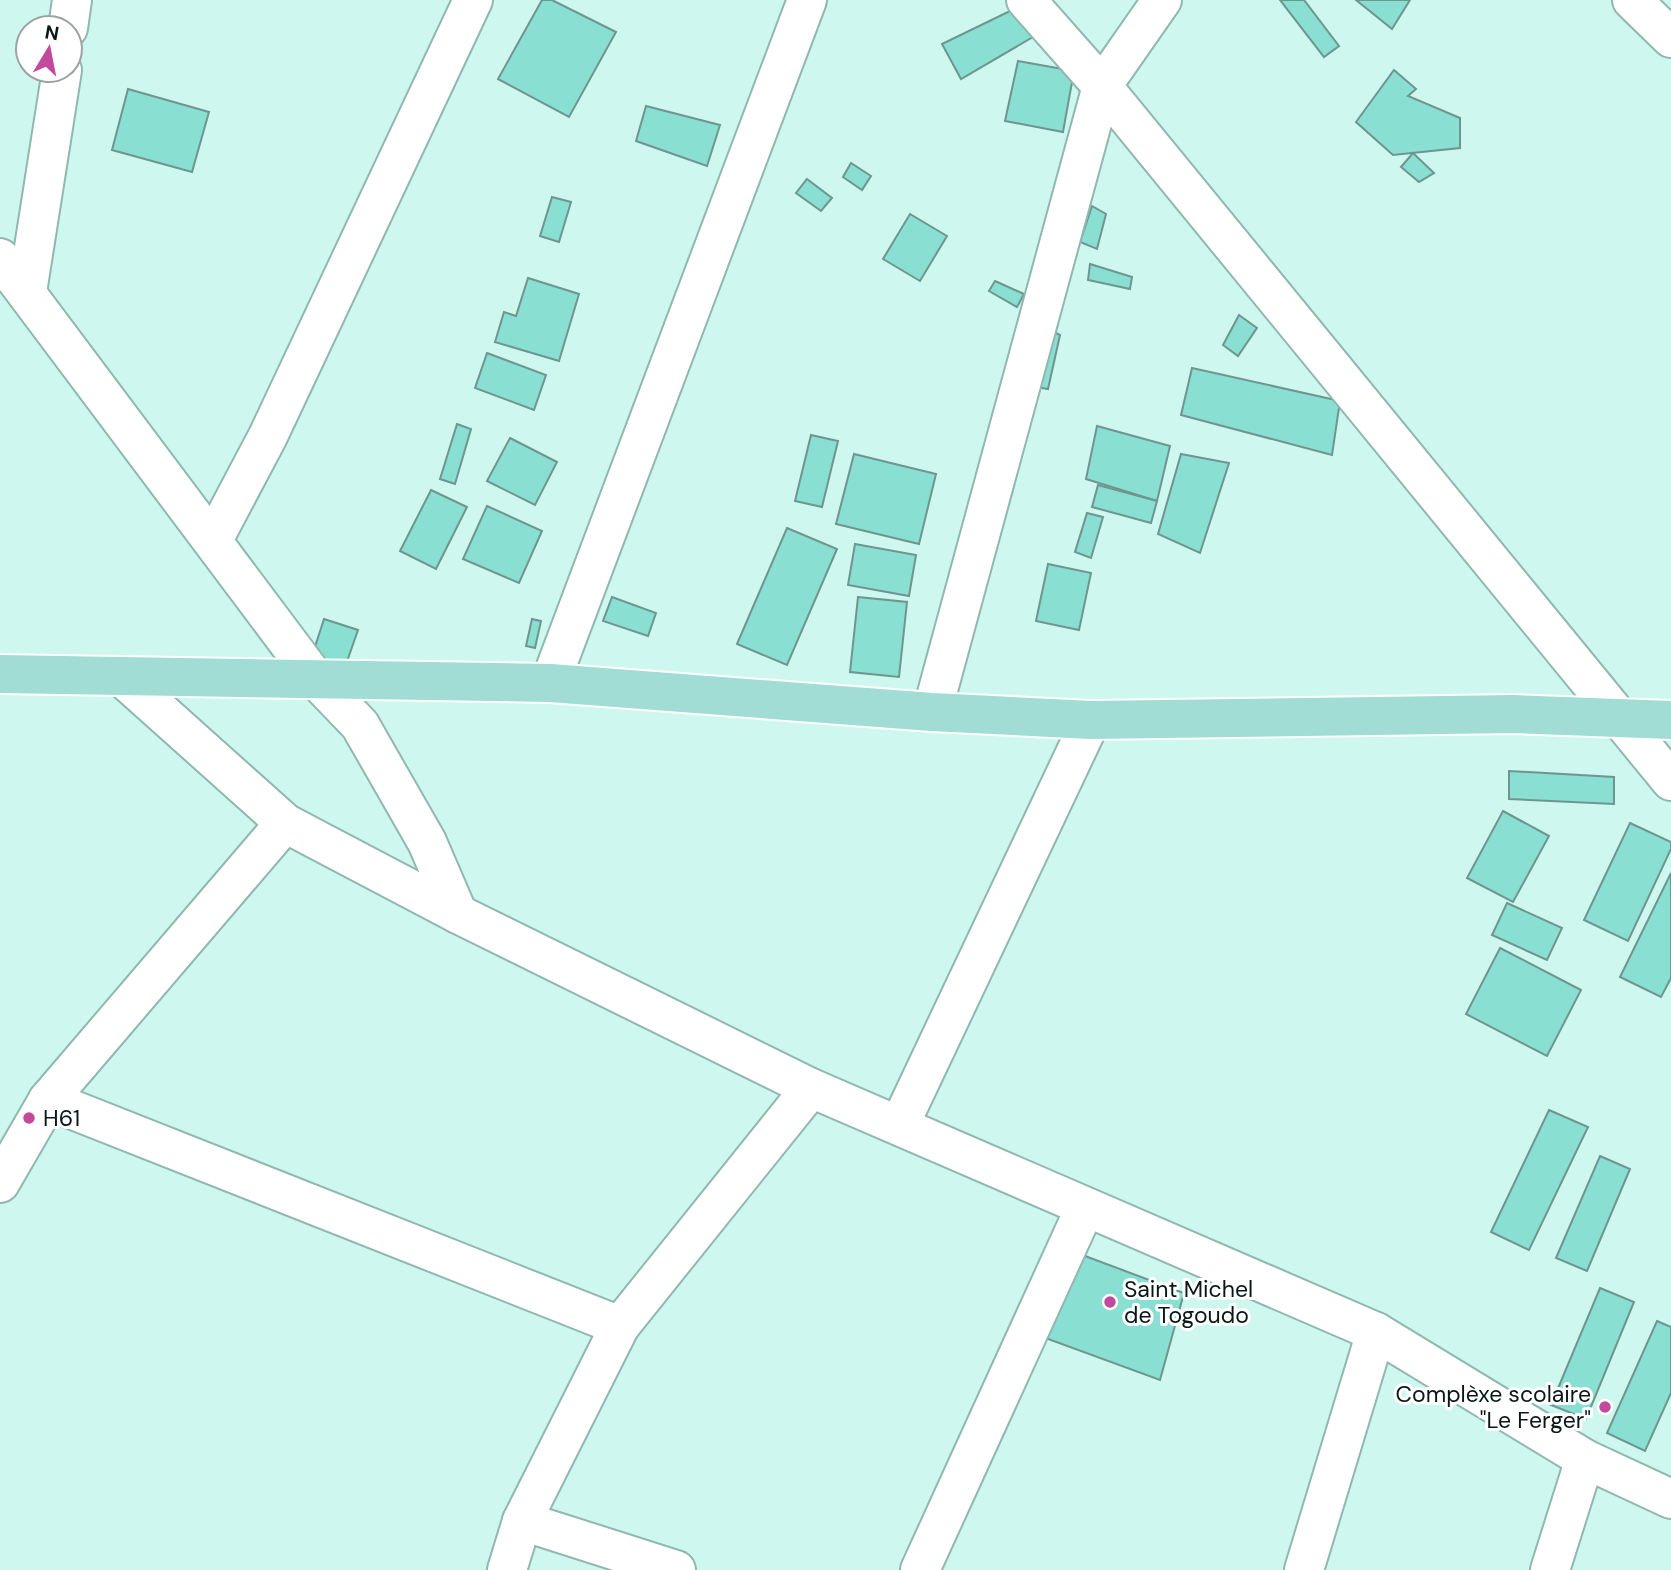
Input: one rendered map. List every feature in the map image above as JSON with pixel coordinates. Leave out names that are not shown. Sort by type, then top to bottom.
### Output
[{"type":"main road","points":[[0,674],[550,682],[932,712],[1091,720],[1513,714],[1671,720]]},
{"type":"street","points":[[213,540],[268,436],[473,0]]},
{"type":"street","points":[[550,682],[807,0]]},
{"type":"street","points":[[1026,0],[1102,86],[1622,717],[1671,781]]},
{"type":"street","points":[[932,712],[1102,86],[1162,0]]},
{"type":"street","points":[[1632,0],[1671,38]]},
{"type":"street","points":[[27,292],[60,84]]},
{"type":"street","points":[[0,258],[314,677],[360,725],[427,842],[458,914]]},
{"type":"street","points":[[122,677],[285,823],[458,914],[811,1088],[900,1124],[1085,1208],[1376,1332],[1585,1459],[1671,1499]]},
{"type":"street","points":[[900,1124],[1091,720]]},
{"type":"street","points":[[0,1182],[48,1100],[285,823]]},
{"type":"street","points":[[507,1570],[522,1521],[620,1326],[811,1088]]},
{"type":"street","points":[[48,1100],[620,1326]]},
{"type":"street","points":[[920,1570],[1085,1208]]},
{"type":"street","points":[[1304,1570],[1376,1332]]},
{"type":"street","points":[[1550,1570],[1585,1459]]},
{"type":"street","points":[[522,1521],[676,1570]]},
{"type":"building","points":[[542,0],[552,0],[616,32],[569,117],[498,79]]},
{"type":"building","points":[[1280,0],[1304,0],[1339,46],[1324,57]]},
{"type":"building","points":[[1356,0],[1410,0],[1392,29]]},
{"type":"building","points":[[1014,9],[1033,37],[961,79],[942,44]]},
{"type":"building","points":[[1018,61],[1074,71],[1063,132],[1005,121]]},
{"type":"building","points":[[1394,70],[1416,89],[1408,96],[1460,118],[1460,148],[1393,155],[1356,122]]},
{"type":"building","points":[[128,89],[209,112],[192,172],[112,150]]},
{"type":"building","points":[[646,106],[720,125],[707,166],[636,141]]},
{"type":"building","points":[[1413,153],[1434,173],[1419,182],[1401,167]]},
{"type":"building","points":[[851,163],[871,176],[862,190],[843,177]]},
{"type":"building","points":[[807,179],[832,198],[821,211],[796,193]]},
{"type":"building","points":[[552,197],[571,202],[559,242],[540,236]]},
{"type":"building","points":[[1092,206],[1106,214],[1097,249],[1080,242]]},
{"type":"building","points":[[910,214],[947,236],[920,281],[883,259]]},
{"type":"building","points":[[1090,264],[1132,277],[1130,289],[1088,280]]},
{"type":"building","points":[[528,278],[579,294],[559,361],[495,342],[504,312],[516,316]]},
{"type":"building","points":[[995,281],[1024,294],[1017,307],[989,291]]},
{"type":"building","points":[[1239,315],[1257,328],[1238,356],[1223,345]]},
{"type":"building","points":[[1045,327],[1060,335],[1048,389],[1036,387]]},
{"type":"building","points":[[487,353],[546,375],[534,410],[475,388]]},
{"type":"building","points":[[1192,368],[1340,401],[1332,455],[1181,415]]},
{"type":"building","points":[[457,424],[471,429],[455,484],[440,479]]},
{"type":"building","points":[[1097,426],[1170,446],[1157,501],[1086,479]]},
{"type":"building","points":[[811,435],[838,441],[822,507],[795,501]]},
{"type":"building","points":[[510,438],[557,462],[535,505],[487,481]]},
{"type":"building","points":[[854,454],[936,474],[919,544],[836,524]]},
{"type":"building","points":[[1181,454],[1229,463],[1200,553],[1158,534]]},
{"type":"building","points":[[1098,485],[1157,501],[1151,523],[1092,507]]},
{"type":"building","points":[[431,490],[467,507],[436,569],[400,551]]},
{"type":"building","points":[[487,506],[542,531],[519,583],[463,559]]},
{"type":"building","points":[[1087,513],[1103,517],[1091,558],[1075,552]]},
{"type":"building","points":[[787,528],[837,549],[787,665],[737,644]]},
{"type":"building","points":[[855,544],[916,555],[909,596],[848,585]]},
{"type":"building","points":[[1048,564],[1091,573],[1079,630],[1036,621]]},
{"type":"building","points":[[612,597],[656,613],[648,636],[603,621]]},
{"type":"building","points":[[858,597],[907,602],[899,677],[850,672]]},
{"type":"building","points":[[324,619],[358,630],[344,670],[311,659]]},
{"type":"building","points":[[532,619],[541,621],[535,648],[526,646]]},
{"type":"building","points":[[1509,771],[1614,777],[1614,804],[1509,799]]},
{"type":"building","points":[[1503,811],[1549,836],[1513,902],[1467,878]]},
{"type":"building","points":[[1630,823],[1671,842],[1671,849],[1628,941],[1584,920]]},
{"type":"building","points":[[1671,873],[1671,978],[1661,997],[1620,977]]},
{"type":"building","points":[[1507,903],[1562,928],[1547,960],[1492,935]]},
{"type":"building","points":[[1500,948],[1581,990],[1547,1056],[1466,1014]]},
{"type":"building","points":[[1549,1110],[1588,1127],[1529,1250],[1491,1232]]},
{"type":"building","points":[[1600,1156],[1630,1169],[1587,1271],[1556,1258]]},
{"type":"building","points":[[1069,1250],[1184,1293],[1160,1380],[1037,1335]]},
{"type":"building","points":[[1600,1288],[1634,1302],[1586,1419],[1551,1405]]},
{"type":"building","points":[[1657,1321],[1671,1327],[1671,1393],[1645,1451],[1607,1433]]},
{"type":"place","name":"H61","points":[[29,1118]]},
{"type":"place","name":"Saint Michel de Togoudo","points":[[1110,1302]]},
{"type":"place","name":"Complèxe scolaire \"Le Ferger\"","points":[[1605,1407]]}]
